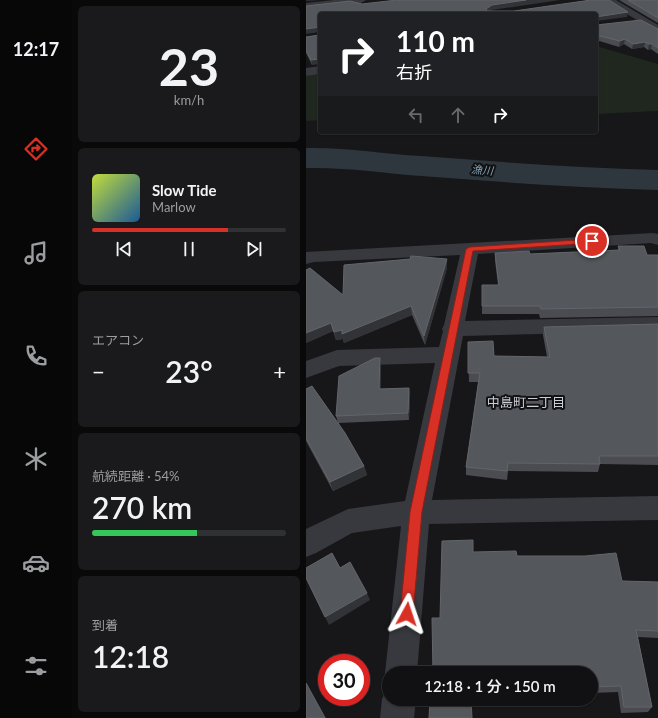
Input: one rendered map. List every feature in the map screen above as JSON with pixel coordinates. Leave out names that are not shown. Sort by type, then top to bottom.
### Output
[{"type":"street","points":[[609,0],[658,30]]},
{"type":"street","points":[[306,6],[348,1],[366,2]]},
{"type":"street","points":[[626,22],[641,20]]},
{"type":"street","points":[[306,72],[318,70]]},
{"type":"street","points":[[306,258],[311,256],[359,255],[653,238],[658,240]]},
{"type":"street","points":[[402,666],[416,512],[452,329],[470,249]]},
{"type":"street","points":[[452,329],[658,324]]},
{"type":"street","points":[[306,370],[337,358],[447,355]]},
{"type":"street","points":[[306,544],[348,521],[416,512],[658,508]]},
{"type":"street","points":[[397,718],[398,706]]},
{"type":"shaded area","points":[[598,47],[658,64],[658,111],[598,114]]},
{"type":"shaded area","points":[[318,74],[318,120],[306,121],[306,76]]},
{"type":"building","points":[[397,0],[526,0],[492,5],[486,9],[487,11],[514,11],[591,0],[609,0],[628,12],[598,17],[598,12],[318,12],[318,27],[306,29],[306,6],[350,1],[362,4]]},
{"type":"building","points":[[628,0],[658,0],[658,18]]},
{"type":"building","points":[[641,20],[658,29],[658,48],[645,42],[633,44],[625,39],[620,41],[598,36],[598,25]]},
{"type":"building","points":[[318,35],[318,59],[311,60],[306,50],[306,37]]},
{"type":"building","points":[[618,246],[644,246],[647,255],[658,255],[658,307],[541,309],[540,306],[482,306],[482,285],[499,285],[495,253],[529,251],[530,254],[620,250]]},
{"type":"building","points":[[411,256],[447,259],[424,336],[411,306],[342,334],[342,330],[334,332],[331,323],[306,333],[306,270],[310,268],[343,295],[344,265],[410,259]]},
{"type":"building","points":[[658,324],[658,456],[599,456],[600,464],[508,463],[507,471],[466,467],[480,373],[468,373],[468,342],[493,341],[494,356],[550,357],[544,327]]},
{"type":"building","points":[[375,358],[380,358],[379,389],[409,388],[408,413],[336,416],[339,376]]},
{"type":"building","points":[[312,386],[345,433],[364,466],[330,482],[306,438],[306,389]]},
{"type":"building","points":[[473,540],[473,552],[516,551],[517,556],[585,556],[616,553],[622,581],[658,582],[658,631],[636,630],[652,707],[624,707],[621,686],[598,687],[598,666],[433,666],[432,618],[440,618],[442,541]]},
{"type":"building","points":[[332,553],[340,568],[350,562],[367,593],[325,617],[306,578],[306,568]]},
{"type":"building","points":[[306,683],[325,718],[306,718]]},
{"type":"building","points":[[430,706],[471,706],[472,718],[429,718]]},
{"type":"waterway","name":"漁川","points":[[306,158],[348,159],[538,175],[658,180]]},
{"type":"district","name":"中島町二丁目","points":[[526,402]]},
{"type":"route","points":[[407,614],[416,512],[452,329],[470,249],[592,241]]}]
